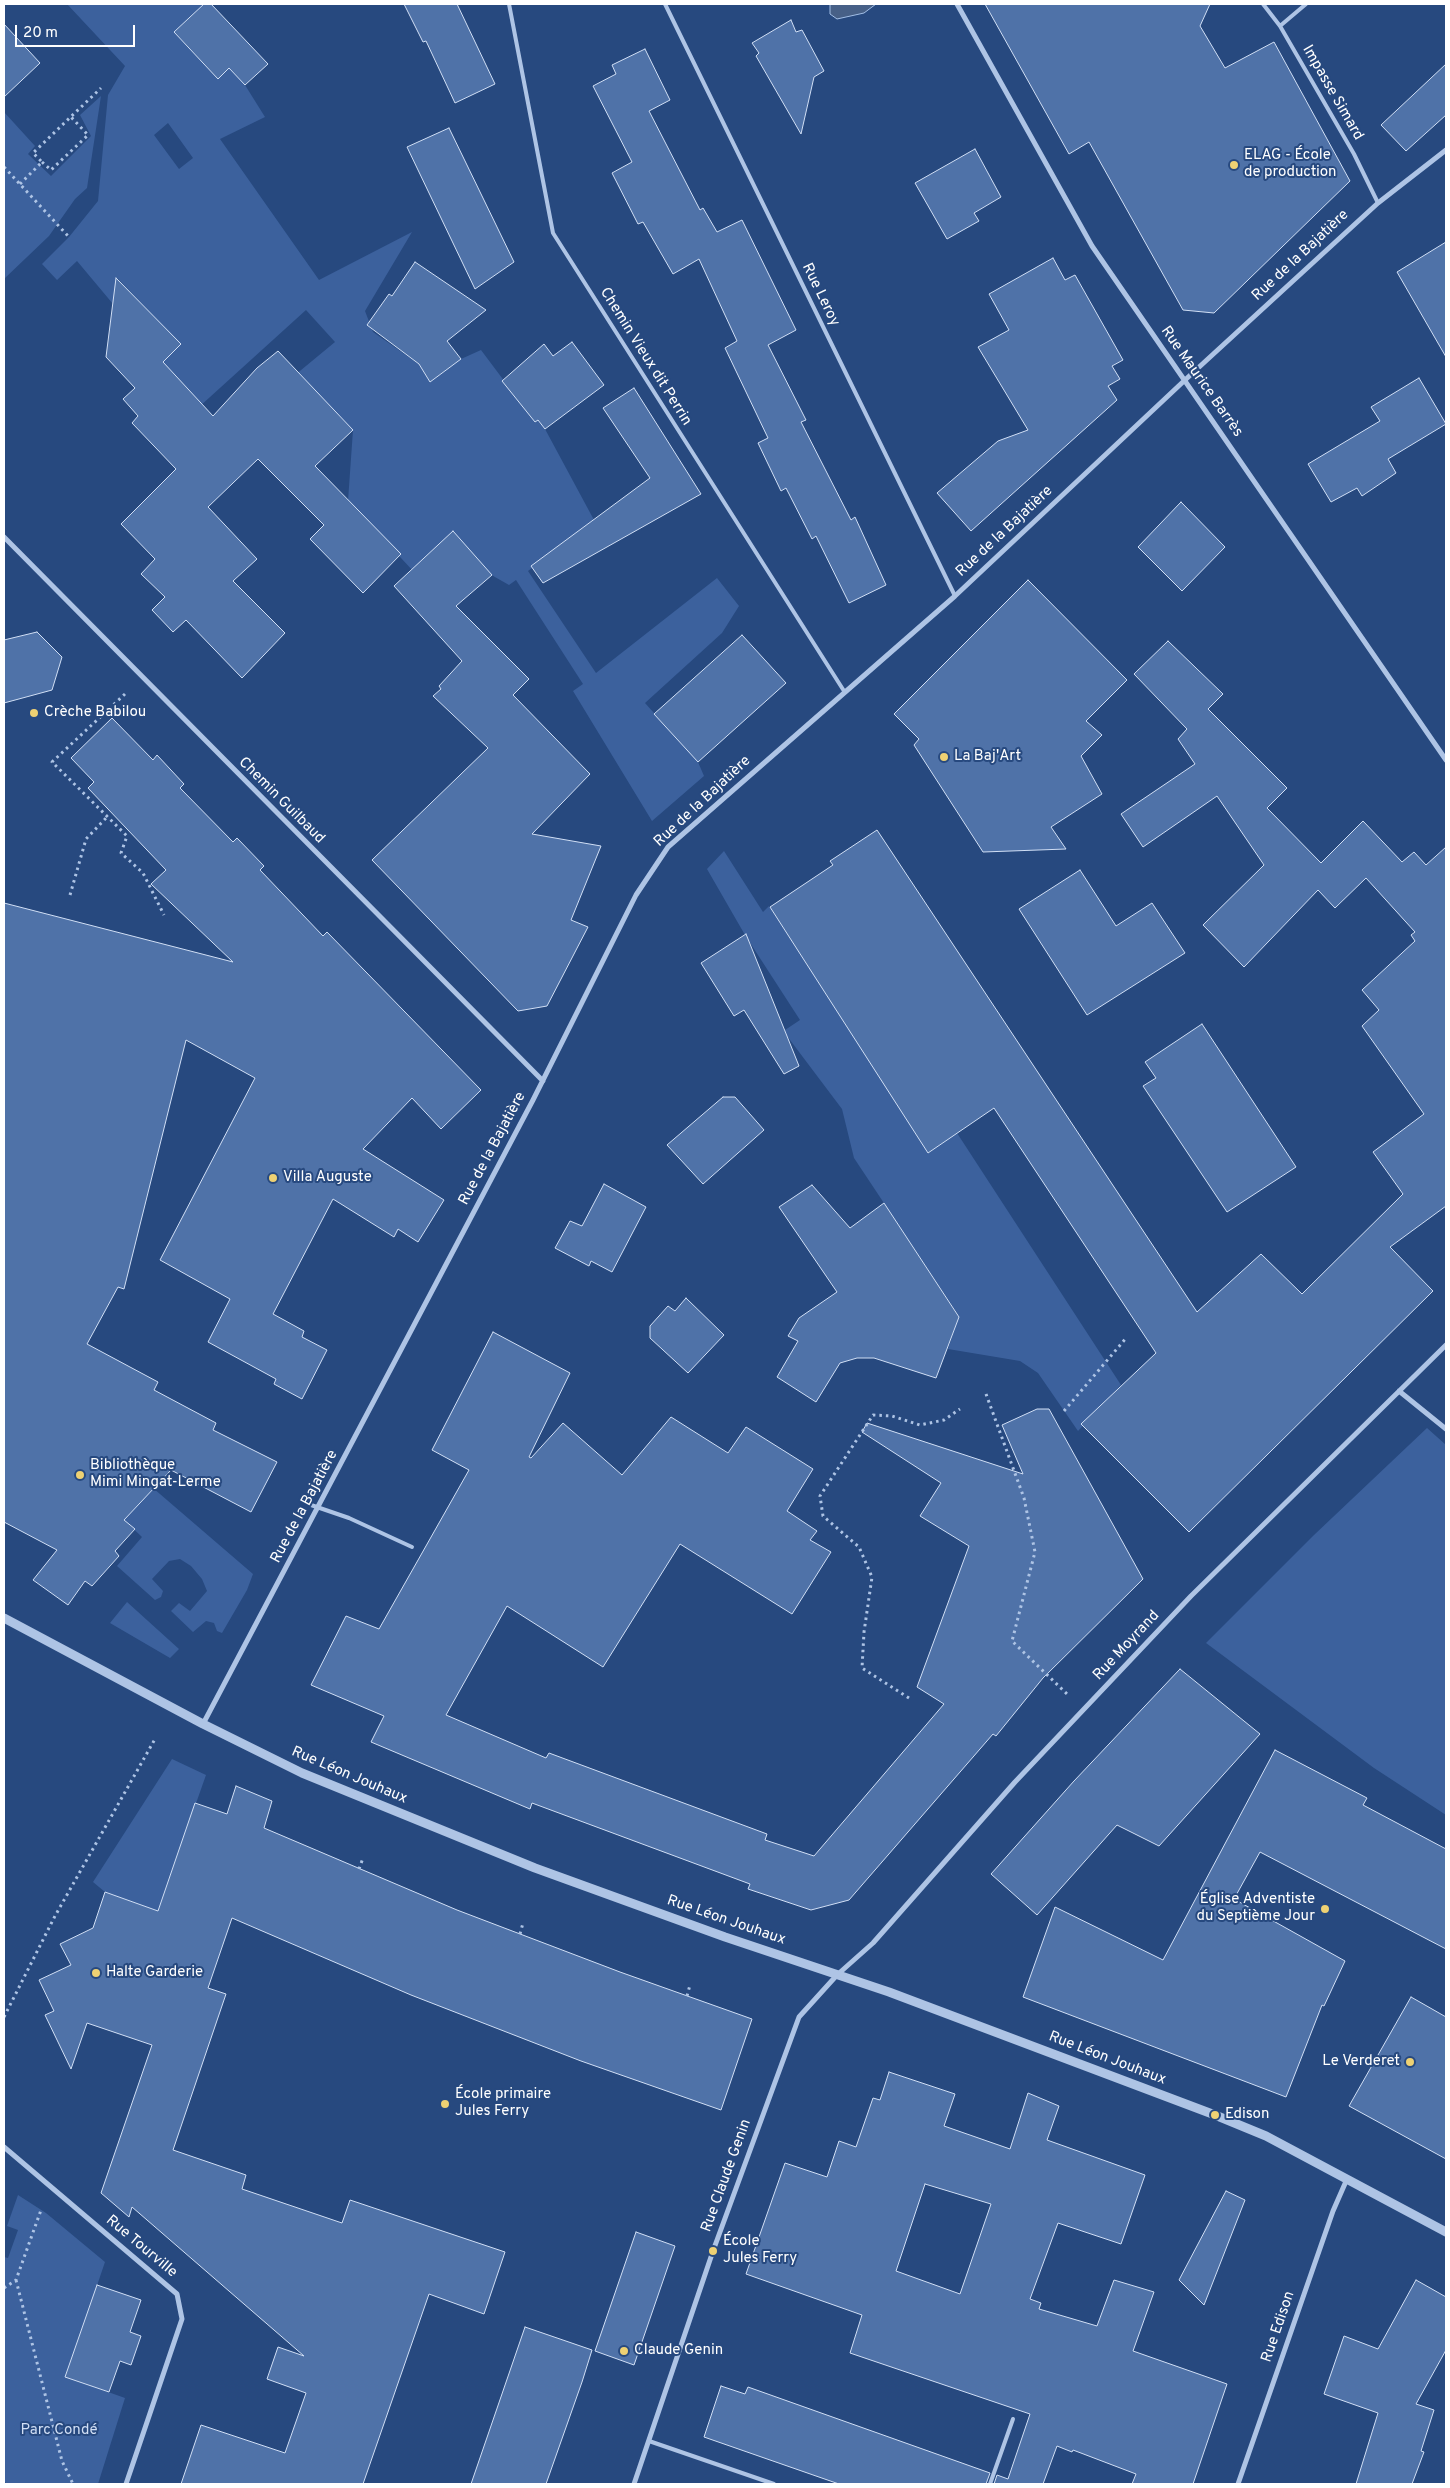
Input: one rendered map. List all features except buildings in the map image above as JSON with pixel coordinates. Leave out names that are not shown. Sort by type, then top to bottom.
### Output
[{"type":"street","name":"Rue Maurice Barrès","points":[[957,4],[1092,246],[1446,760]]},
{"type":"street","name":"Rue de la Bajatière","points":[[203,1724],[319,1508],[543,1081],[565,1032],[636,894],[668,848],[844,691],[955,596],[1185,380],[1378,203],[1446,150]]},
{"type":"street","name":"Chemin Guilbaud","points":[[4,537],[519,1059],[543,1081]]},
{"type":"street","points":[[4,547],[9,542]]},
{"type":"street","name":"Rue Moyrand","points":[[837,1975],[879,1936],[1015,1782],[1191,1596],[1446,1345]]},
{"type":"street","points":[[1399,1391],[1446,1429]]},
{"type":"street","name":"Rue Léon Jouhaux","points":[[4,1618],[203,1724],[302,1773],[535,1868],[725,1937],[889,1992],[1214,2115],[1266,2136],[1446,2232]]},
{"type":"street","name":"Rue Claude Genin","points":[[634,2484],[713,2251],[799,2017],[837,1975]]},
{"type":"street","name":"Rue Tourville","points":[[4,2148],[177,2294],[182,2319],[126,2484]]},
{"type":"street","name":"Rue Edison","points":[[1238,2484],[1333,2211],[1347,2179]]},
{"type":"lane","name":"Chemin Vieux dit Perrin","points":[[509,4],[553,233],[844,691]]},
{"type":"lane","name":"Rue Leroy","points":[[665,4],[955,596]]},
{"type":"lane","name":"Impasse Simard","points":[[1263,4],[1280,26],[1354,154],[1378,203]]},
{"type":"lane","points":[[1280,26],[1306,4]]},
{"type":"lane","points":[[311,1505],[349,1518],[412,1547]]},
{"type":"lane","points":[[990,2484],[1013,2420]]},
{"type":"lane","points":[[649,2441],[774,2484]]},
{"type":"path","points":[[71,117],[88,135],[50,170],[33,153],[101,88]]},
{"type":"path","points":[[20,184],[42,162]]},
{"type":"path","points":[[4,167],[69,237]]},
{"type":"path","points":[[125,694],[52,762],[127,836],[121,853],[143,873],[164,915]]},
{"type":"path","points":[[70,895],[86,839],[107,817]]},
{"type":"path","points":[[1064,1411],[1127,1337]]},
{"type":"path","points":[[986,1394],[1024,1498],[1035,1552],[1012,1641],[1084,1710]]},
{"type":"path","points":[[909,1698],[862,1668],[864,1632],[872,1577],[859,1547],[823,1516],[820,1496],[873,1415],[892,1416],[920,1425],[944,1420],[960,1409]]},
{"type":"path","points":[[4,2017],[55,1916],[155,1739]]},
{"type":"path","points":[[359,1869],[363,1858]]},
{"type":"path","points":[[520,1934],[524,1923]]},
{"type":"path","points":[[687,1996],[690,1985]]},
{"type":"path","points":[[50,2186],[16,2280],[62,2461],[73,2484]]},
{"type":"path","points":[[4,2288],[16,2280]]},
{"type":"green space","points":[[67,4],[204,4],[174,32],[217,78],[229,68],[245,85],[265,117],[220,139],[319,280],[412,232],[365,311],[373,332],[419,364],[430,382],[461,359],[481,350],[535,422],[538,420],[545,429],[594,520],[528,571],[596,673],[717,578],[739,606],[722,633],[645,703],[698,762],[704,776],[652,821],[573,691],[583,684],[516,580],[509,585],[465,560],[414,572],[348,501],[353,430],[339,415],[289,380],[335,342],[306,310],[199,407],[158,366],[180,344],[118,279],[113,304],[77,261],[57,280],[42,264],[69,237],[98,201],[108,95],[125,66]],"holes":[[[168,123],[193,158],[179,169],[154,135]]]},
{"type":"green space","points":[[101,96],[87,188],[75,199],[49,236],[4,279],[4,112],[35,146],[28,154],[51,176],[91,136],[80,115]]},
{"type":"green space","points":[[724,851],[763,912],[769,906],[928,1152],[957,1133],[1121,1385],[1078,1431],[1038,1373],[1020,1361],[948,1349],[959,1316],[854,1158],[842,1109],[787,1036],[785,1030],[800,1020],[745,935],[707,869]]},
{"type":"green space","points":[[1427,1428],[1446,1445],[1446,1815],[1374,1768],[1206,1643],[1314,1535]]},
{"type":"green space","points":[[153,1488],[253,1574],[247,1590],[222,1633],[217,1631],[214,1623],[206,1621],[193,1632],[171,1611],[179,1603],[190,1611],[207,1591],[202,1579],[191,1566],[180,1559],[169,1561],[152,1579],[163,1591],[161,1597],[155,1600],[117,1566],[142,1537],[124,1520]]},
{"type":"green space","points":[[127,1602],[179,1649],[170,1658],[110,1623]]},
{"type":"green space","points":[[172,1759],[206,1775],[158,1911],[105,1892],[93,1882]]},
{"type":"green space","name":"Parc Condé","points":[[18,2195],[46,2213],[105,2262],[66,2377],[125,2398],[98,2484],[7,2484],[4,2481],[4,2257],[8,2258],[18,2230],[7,2226]]},
{"type":"shaded area","points":[[830,4],[876,4],[864,13],[837,19],[830,14]]},
{"type":"place","name":"ELAG - École de production","points":[[1234,165]]},
{"type":"place","name":"Crèche Babilou","points":[[34,713]]},
{"type":"place","name":"La Baj'Art","points":[[944,757]]},
{"type":"place","name":"Villa Auguste","points":[[273,1178]]},
{"type":"place","name":"Bibliothèque Mimi Mingat-Lerme","points":[[80,1475]]},
{"type":"place","name":"Église Adventiste du Septième Jour","points":[[1325,1909]]},
{"type":"place","name":"Halte Garderie","points":[[96,1973]]},
{"type":"place","name":"Le Verderet","points":[[1410,2062]]},
{"type":"place","name":"École primaire Jules Ferry","points":[[445,2104]]},
{"type":"place","name":"Edison","points":[[1215,2115]]},
{"type":"place","name":"École Jules Ferry","points":[[713,2251]]},
{"type":"place","name":"Claude Genin","points":[[624,2351]]}]
